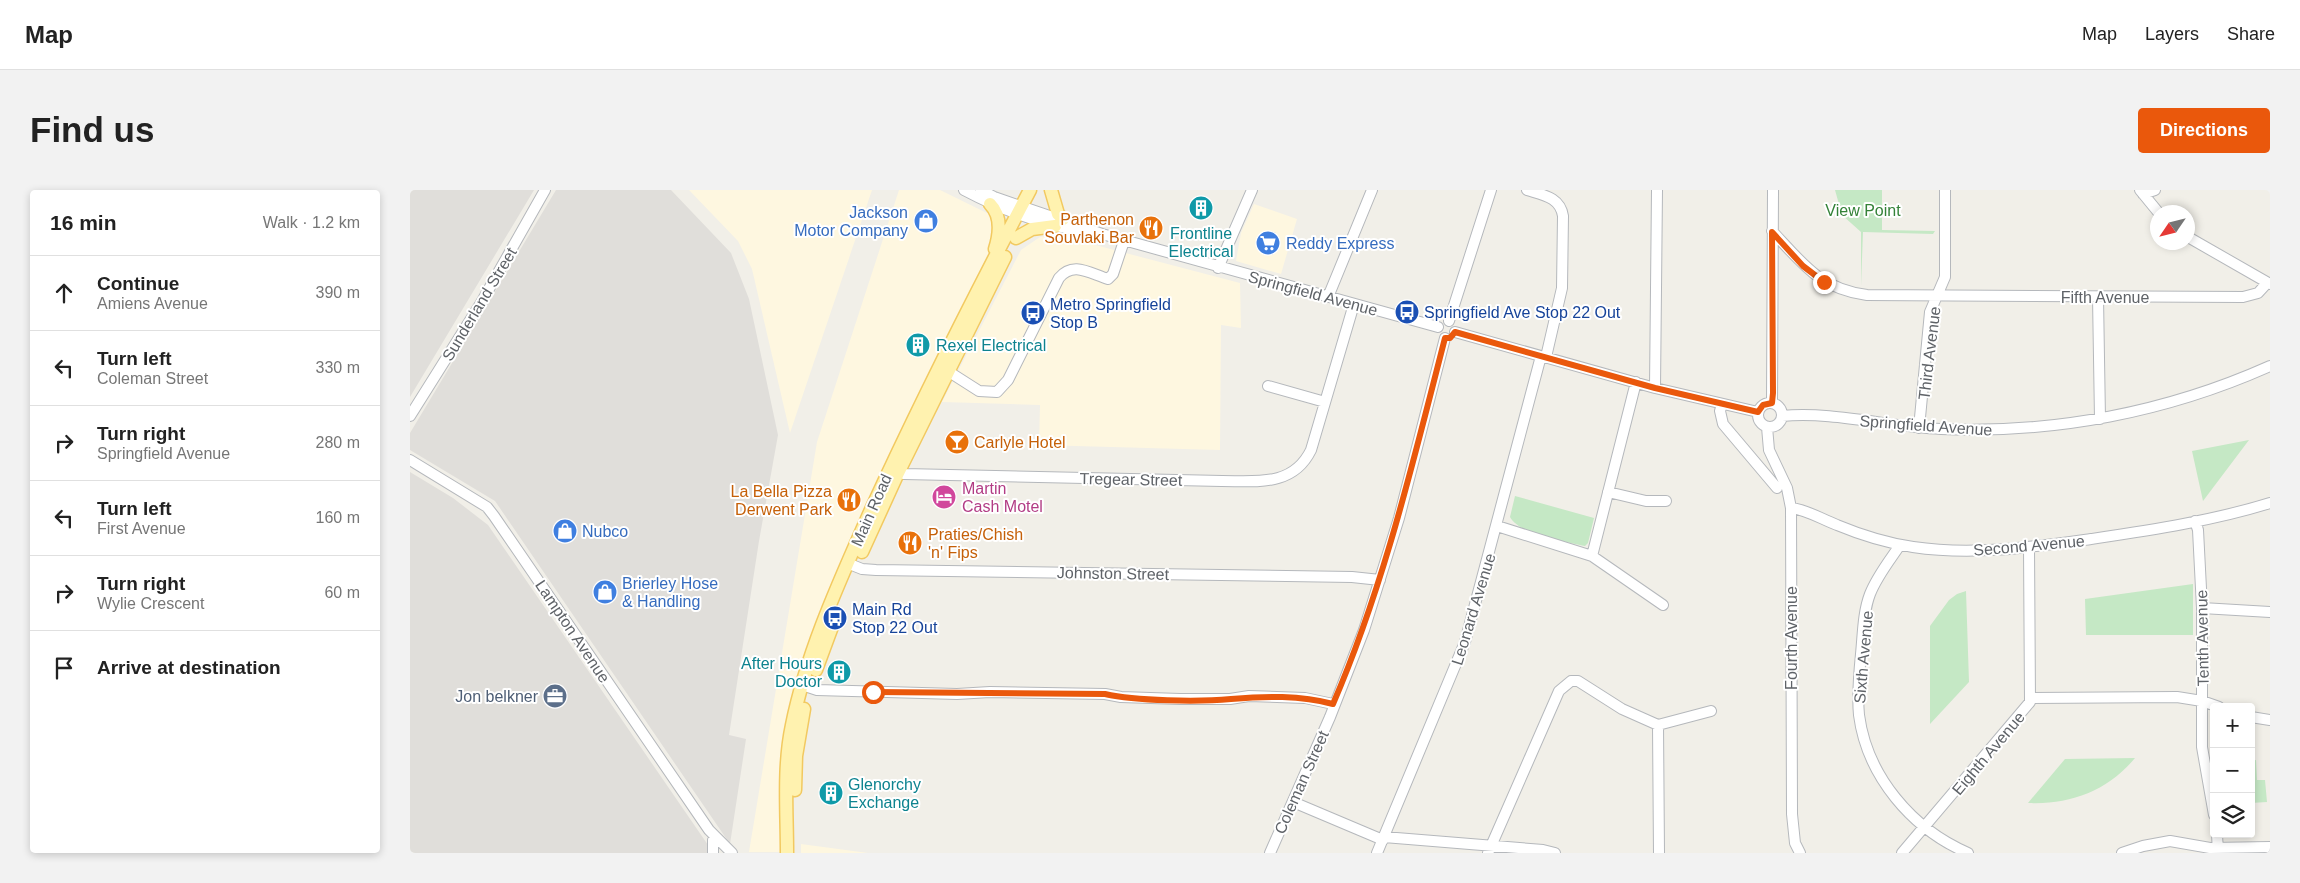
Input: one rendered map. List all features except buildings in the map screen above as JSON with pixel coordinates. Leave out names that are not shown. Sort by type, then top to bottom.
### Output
[{"type":"main road","name":"Main Road","points":[[944,369],[1016,238],[1030,190]]},
{"type":"main road","name":"Main Road","points":[[787,853],[788,748],[792,724],[851,565],[944,369],[986,275],[1038,190]]},
{"type":"main road","points":[[1016,238],[1032,229],[1059,222],[1051,190]]},
{"type":"main road","points":[[986,275],[999,238],[997,213],[990,204]]},
{"type":"main road","name":"Main Road","points":[[794,853],[796,756],[806,687]]},
{"type":"street","name":"Sunderland Street","points":[[410,416],[481,303],[545,190]]},
{"type":"street","points":[[964,190],[990,204],[1024,211]]},
{"type":"street","points":[[981,190],[1024,211]]},
{"type":"street","points":[[1218,268],[1252,190]]},
{"type":"street","points":[[1328,297],[1372,190]]},
{"type":"street","points":[[1449,321],[1491,190]]},
{"type":"street","name":"Leonard Avenue","points":[[1377,853],[1465,642],[1562,288],[1562,216],[1560,206],[1554,199],[1527,190]]},
{"type":"street","points":[[1655,388],[1657,190]]},
{"type":"street","points":[[1772,403],[1773,190]]},
{"type":"street","name":"Third Avenue","points":[[1919,428],[1930,312],[1945,271],[1944,190]]},
{"type":"street","points":[[2152,205],[2142,192],[2155,190]]},
{"type":"street","name":"Springfield Avenue","points":[[1024,211],[1218,268],[1438,327]]},
{"type":"street","name":"Fifth Avenue","points":[[1772,232],[1813,274],[1845,291],[1867,296],[1938,294],[1963,297],[2243,297],[2258,292],[2268,283]]},
{"type":"street","points":[[944,369],[979,391],[997,392],[1002,389],[1066,270],[1078,269],[1108,279],[1113,274],[1124,241]]},
{"type":"street","points":[[2195,241],[2268,283]]},
{"type":"street","points":[[2098,297],[2100,419]]},
{"type":"street","name":"Tregear Street","points":[[894,471],[1222,481],[1278,480],[1291,474],[1307,458],[1354,304]]},
{"type":"street","points":[[1443,321],[1449,321],[1455,326],[1455,332],[1450,338],[1445,338],[1438,334],[1438,327],[1443,321]]},
{"type":"street","points":[[1455,332],[1655,388],[1758,412]]},
{"type":"street","name":"Coleman Street","points":[[1270,853],[1358,648],[1399,518],[1445,338]]},
{"type":"street","name":"Springfield Avenue","points":[[1782,416],[1811,415],[1919,428],[1997,430],[2052,426],[2100,419],[2176,401],[2270,366]]},
{"type":"street","points":[[1592,556],[1636,382]]},
{"type":"street","points":[[1268,386],[1325,402]]},
{"type":"street","points":[[1772,403],[1778,406],[1782,416],[1777,425],[1767,427],[1759,420],[1758,412],[1763,405],[1772,403]]},
{"type":"street","points":[[1722,404],[1720,411],[1724,424],[1777,488]]},
{"type":"street","name":"Fourth Avenue","points":[[1767,427],[1769,450],[1788,488],[1791,508],[1792,814],[1795,843],[1800,853]]},
{"type":"street","name":"Lampton Avenue","points":[[410,460],[487,507],[709,830],[728,853]]},
{"type":"street","points":[[1608,492],[1646,501],[1666,501]]},
{"type":"street","name":"Second Avenue","points":[[1791,508],[1804,511],[1860,534],[1900,545],[1958,551],[2029,548],[2150,530],[2270,503]]},
{"type":"street","name":"Tenth Avenue","points":[[2195,521],[2198,530],[2202,608],[2203,760],[2210,795]]},
{"type":"street","points":[[1497,526],[1592,556],[1663,605]]},
{"type":"street","name":"Sixth Avenue","points":[[1900,545],[1875,584],[1867,605],[1859,677],[1859,714],[1866,745],[1879,776],[1901,804],[1924,828],[1968,853]]},
{"type":"street","name":"Eighth Avenue","points":[[1902,853],[2025,710],[2031,698],[2029,548]]},
{"type":"street","name":"Johnston Street","points":[[851,565],[876,570],[1352,577],[1380,580]]},
{"type":"street","points":[[2202,608],[2270,612]]},
{"type":"street","points":[[1490,850],[1559,691],[1570,681],[1586,684],[1622,709],[1658,725],[1711,711]]},
{"type":"street","points":[[806,687],[957,694],[990,692],[1105,694],[1121,697],[1180,699],[1230,699],[1249,696],[1305,698],[1333,704]]},
{"type":"street","points":[[2031,698],[2177,698],[2210,704]]},
{"type":"street","points":[[2255,718],[2270,720]]},
{"type":"street","points":[[1658,725],[1659,853]]},
{"type":"street","points":[[1293,802],[1383,838],[1490,850],[1543,850],[1555,853]]},
{"type":"street","name":"Lampton Avenue","points":[[709,830],[713,840],[728,853]]},
{"type":"street","points":[[713,840],[713,853]]},
{"type":"street","points":[[2122,853],[2158,843],[2170,842],[2193,844],[2218,850],[2270,847]]},
{"type":"shaded area","points":[[410,190],[534,190],[410,397]]},
{"type":"shaded area","points":[[556,190],[671,190],[731,253],[749,299],[778,435],[759,541],[729,735],[746,739],[730,844],[495,501],[410,450],[410,433]]},
{"type":"shaded area","points":[[689,190],[872,190],[790,433],[752,269],[738,241]]},
{"type":"shaded area","points":[[899,190],[940,190],[993,216],[990,250],[881,472],[807,654],[782,852],[749,852],[817,442]]},
{"type":"shaded area","points":[[1254,204],[1297,219],[1281,274],[1236,261],[1241,233]]},
{"type":"shaded area","points":[[1057,235],[1240,283],[1241,328],[1221,325],[1220,450],[1039,445],[1040,405],[942,402],[1021,250],[1040,237]]},
{"type":"shaded area","points":[[410,472],[453,498],[488,525],[708,845],[707,853],[410,853]]},
{"type":"shaded area","points":[[801,844],[868,853],[801,853]]},
{"type":"green space","name":"View Point","points":[[1835,190],[1882,190],[1882,230],[1935,231],[1933,234],[1863,232],[1861,286],[1861,232],[1842,215]]},
{"type":"green space","points":[[2249,440],[2203,501],[2192,451]]},
{"type":"green space","points":[[1515,496],[1594,518],[1588,543],[1585,546],[1533,533],[1515,523],[1510,517]]},
{"type":"green space","points":[[2193,584],[2193,635],[2086,635],[2085,599]]},
{"type":"green space","points":[[1966,591],[1969,682],[1930,724],[1930,626],[1949,600],[1957,594]]},
{"type":"green space","points":[[2135,758],[2113,779],[2087,794],[2058,801],[2028,803],[2065,759]]},
{"type":"green space","points":[[2255,760],[2257,780],[2265,780],[2267,802],[2255,803]]},
{"type":"place","name":"Frontline Electrical","points":[[1201,208]]},
{"type":"place","name":"Jackson Motor Company","points":[[926,221]]},
{"type":"place","name":"Parthenon Souvlaki Bar","points":[[1151,228]]},
{"type":"place","name":"Reddy Express","points":[[1268,243]]},
{"type":"place","name":"Springfield Ave Stop 22 Out","points":[[1407,312]]},
{"type":"place","name":"Metro Springfield Stop B","points":[[1033,313]]},
{"type":"place","name":"Rexel Electrical","points":[[918,345]]},
{"type":"place","name":"Carlyle Hotel","points":[[957,442]]},
{"type":"place","name":"Martin Cash Motel","points":[[944,497]]},
{"type":"place","name":"La Bella Pizza Derwent Park","points":[[849,500]]},
{"type":"place","name":"Nubco","points":[[565,531]]},
{"type":"place","name":"Praties/Chish 'n' Fips","points":[[910,543]]},
{"type":"place","name":"Brierley Hose & Handling","points":[[605,592]]},
{"type":"place","name":"Main Rd Stop 22 Out","points":[[835,618]]},
{"type":"place","name":"After Hours Doctor","points":[[839,672]]},
{"type":"place","name":"Jon belkner","points":[[555,696]]},
{"type":"place","name":"Glenorchy Exchange","points":[[831,793]]},
{"type":"route","points":[[873,692],[1105,694],[1121,697],[1180,699],[1230,699],[1249,696],[1305,698],[1333,704],[1358,648],[1399,518],[1445,338],[1450,338],[1455,332],[1655,388],[1758,412],[1763,405],[1772,403],[1773,393],[1772,232],[1803,266],[1824,282]]}]
